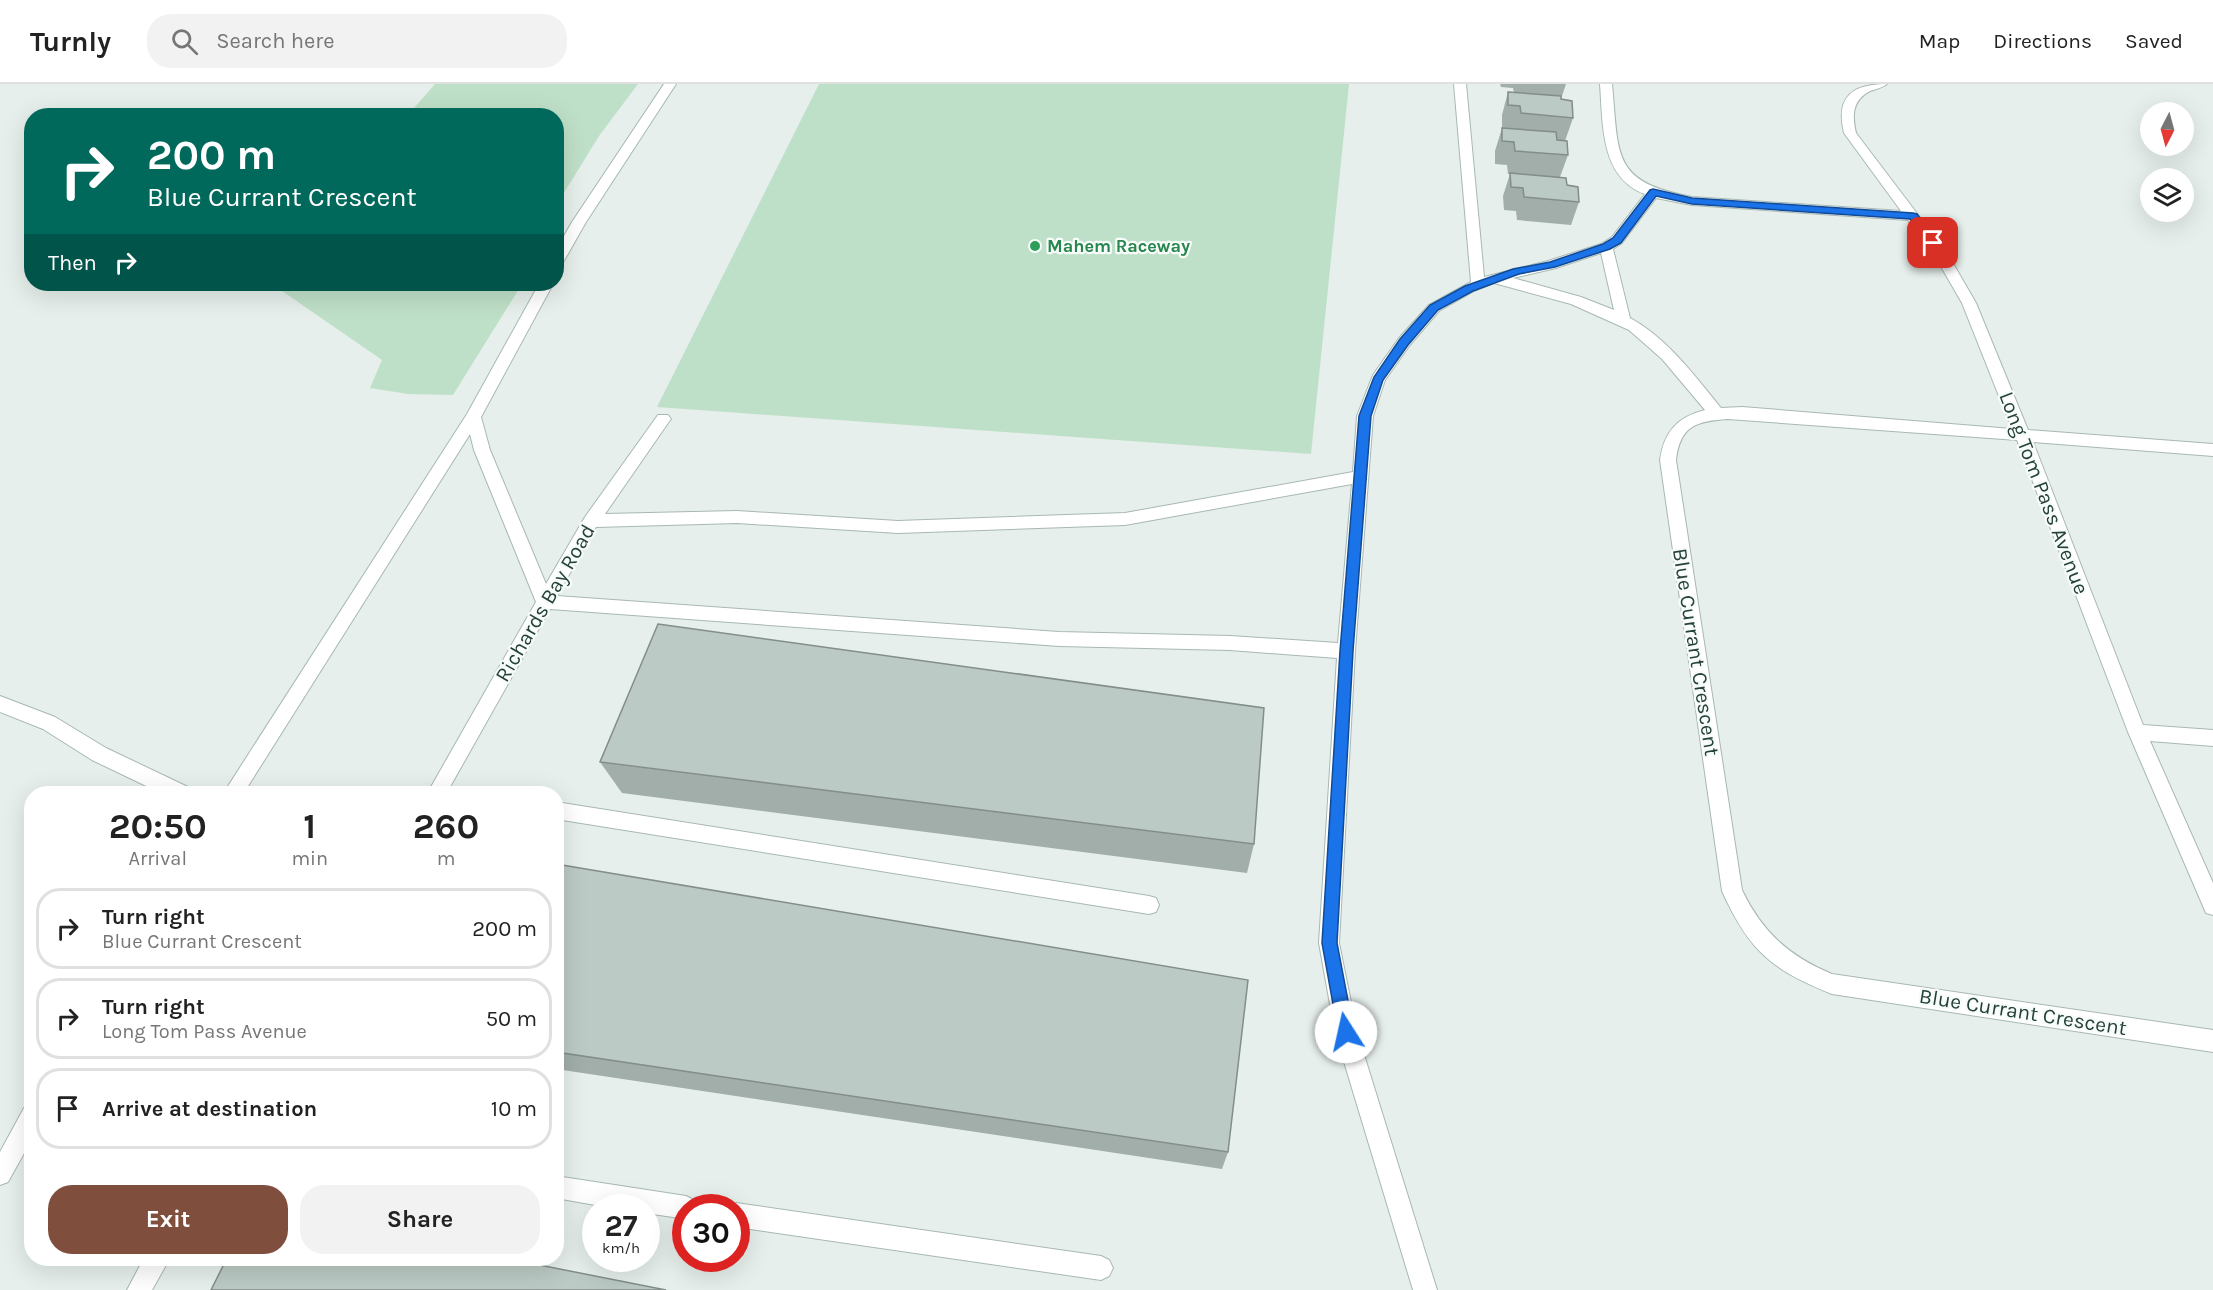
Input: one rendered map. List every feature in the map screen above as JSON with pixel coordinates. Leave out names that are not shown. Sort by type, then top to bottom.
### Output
[{"type":"street","points":[[564,249],[579,222],[670,84]]},
{"type":"street","points":[[1460,84],[1486,282]]},
{"type":"street","points":[[1606,84],[1617,166],[1627,179],[1653,192],[1692,201],[1913,216]]},
{"type":"street","name":"Long Tom Pass Avenue","points":[[1881,84],[1874,85],[1850,99],[1846,111],[1850,133],[1942,256],[1969,303],[2137,732],[2213,906]]},
{"type":"street","points":[[1425,1290],[1346,1032],[1329,943],[1346,651],[1365,416],[1378,379],[1404,342],[1434,308],[1486,282],[1551,265],[1606,247],[1617,240],[1653,192]]},
{"type":"street","points":[[1606,247],[1624,323]]},
{"type":"street","points":[[1486,282],[1554,292],[1648,336],[1681,369],[1716,413]]},
{"type":"street","points":[[237,786],[473,417],[542,291]]},
{"type":"street","name":"Blue Currant Crescent","points":[[2213,450],[1742,413],[1716,413],[1698,417],[1675,432],[1668,444],[1668,460],[1732,891],[1746,921],[1761,941],[1804,973],[1832,984],[2213,1041]]},
{"type":"street","points":[[473,417],[482,450],[545,602],[1059,639],[1230,643],[1346,651]]},
{"type":"street","name":"Richards Bay Road","points":[[441,786],[591,521],[663,419]]},
{"type":"street","points":[[591,521],[737,517],[898,527],[1125,519],[1361,476]]},
{"type":"street","points":[[0,704],[49,723],[99,754],[166,786]]},
{"type":"street","points":[[2137,732],[2213,738]]},
{"type":"street","points":[[564,811],[1149,905]]},
{"type":"street","points":[[0,1174],[24,1130]]},
{"type":"street","points":[[564,1188],[672,1206]]},
{"type":"street","points":[[750,1217],[1101,1268]]},
{"type":"street","points":[[139,1290],[153,1266]]},
{"type":"green space","points":[[435,84],[638,84],[599,136],[564,193],[564,108],[414,108]]},
{"type":"green space","name":"Mahem Raceway","points":[[819,84],[1349,84],[1311,454],[657,407]]},
{"type":"green space","points":[[282,291],[518,291],[453,395],[408,394],[370,388],[382,360]]},
{"type":"building","points":[[1508,92],[1561,96],[1561,99],[1572,101],[1573,118],[1521,113],[1520,106],[1508,105]]},
{"type":"building","points":[[1502,128],[1556,132],[1557,140],[1567,141],[1568,155],[1515,151],[1514,142],[1502,141]]},
{"type":"building","points":[[1510,173],[1566,178],[1567,185],[1578,187],[1579,202],[1524,197],[1523,188],[1511,187]]},
{"type":"building","points":[[658,624],[1264,708],[1254,844],[600,762]]},
{"type":"building","points":[[564,865],[1248,980],[1228,1152],[564,1053]]},
{"type":"building","points":[[223,1266],[544,1266],[666,1290],[211,1290]]},
{"type":"place","name":"Mahem Raceway","points":[[1035,246]]},
{"type":"route","points":[[1346,1032],[1329,943],[1346,651],[1365,416],[1378,379],[1404,342],[1434,308],[1469,288],[1517,271],[1551,265],[1606,247],[1617,240],[1653,192],[1681,200],[1913,216],[1933,243]]}]
